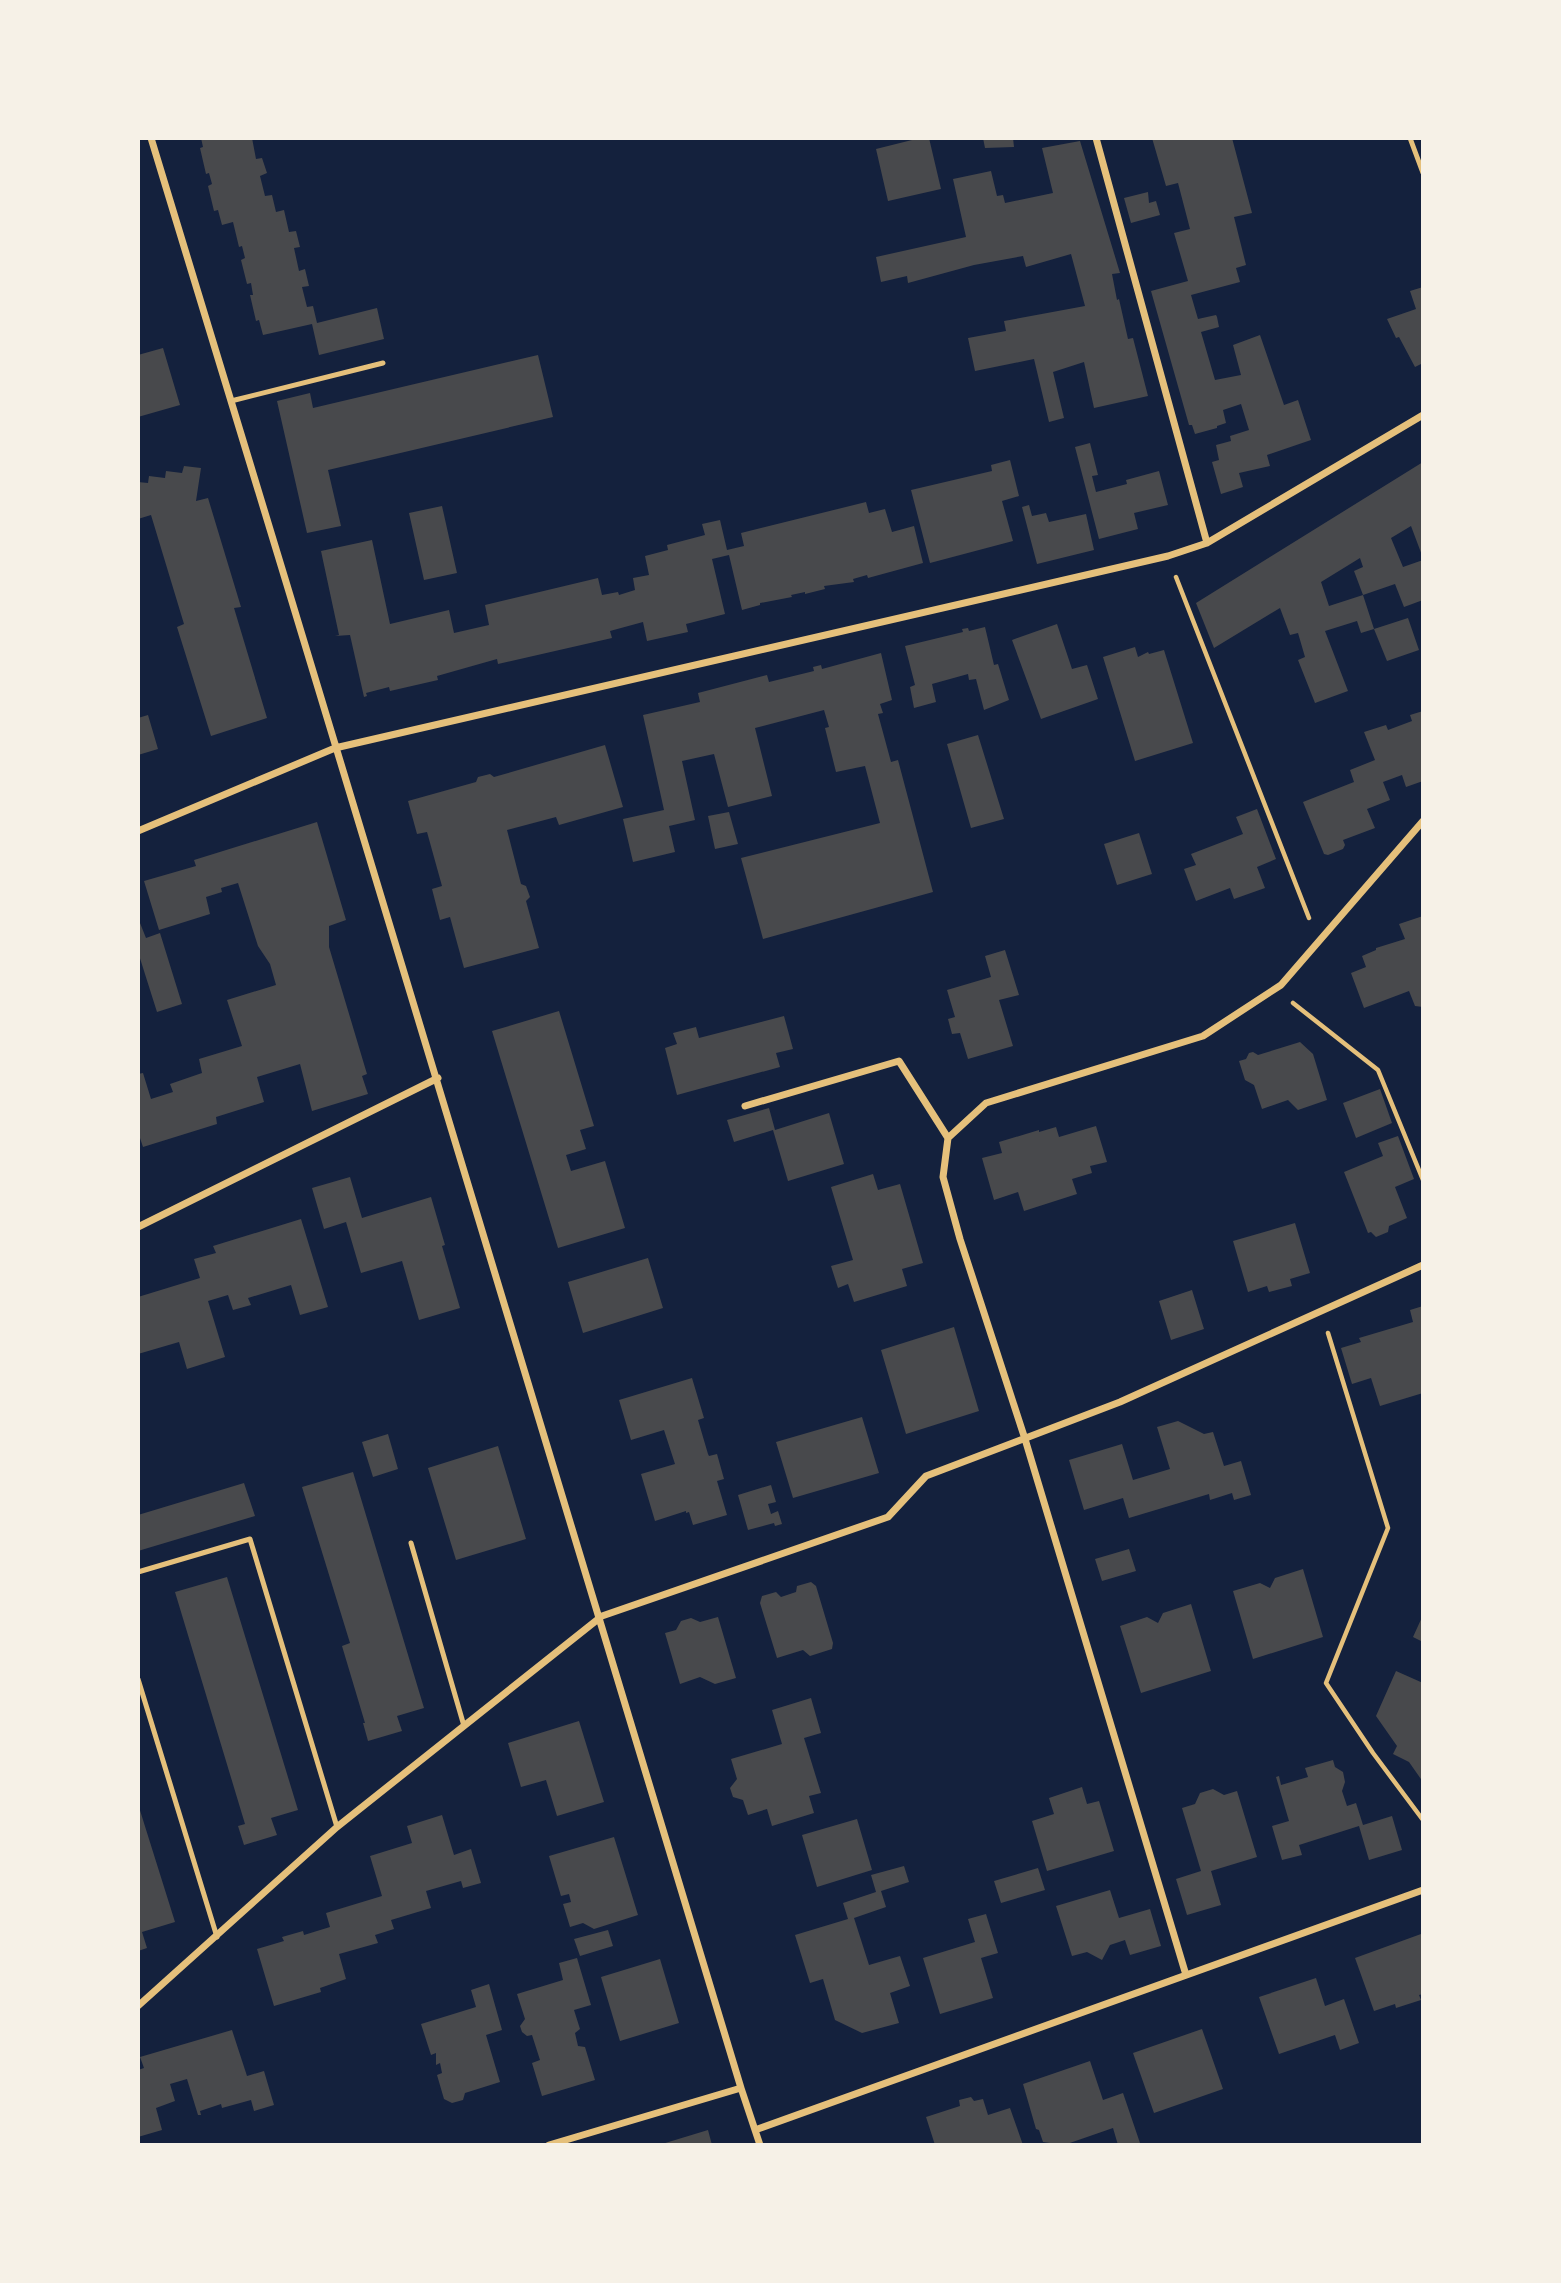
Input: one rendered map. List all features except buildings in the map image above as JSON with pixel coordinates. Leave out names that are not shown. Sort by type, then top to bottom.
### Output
[{"type":"street","points":[[151,138],[602,1616],[760,2145]]},
{"type":"street","points":[[1096,138],[1207,543]]},
{"type":"street","points":[[138,831],[335,748],[1168,556],[1207,543],[1423,415]]},
{"type":"street","points":[[948,1138],[986,1103],[1203,1036],[1281,985],[1423,821]]},
{"type":"street","points":[[745,1106],[899,1061],[948,1138],[943,1177],[960,1239],[1025,1439],[1186,1975]]},
{"type":"street","points":[[138,1227],[438,1077]]},
{"type":"street","points":[[138,2006],[337,1827],[602,1616],[888,1517],[926,1476],[1120,1402],[1423,1265]]},
{"type":"street","points":[[755,2130],[1423,1890]]},
{"type":"street","points":[[549,2145],[741,2088]]},
{"type":"lane","points":[[1410,138],[1423,173]]},
{"type":"lane","points":[[231,401],[383,363]]},
{"type":"lane","points":[[138,1572],[250,1539],[337,1827]]},
{"type":"lane","points":[[411,1543],[464,1726]]},
{"type":"lane","points":[[138,1679],[217,1937]]},
{"type":"path","points":[[1168,556],[1318,941]]},
{"type":"path","points":[[1281,985],[1290,1000],[1378,1070],[1423,1180]]},
{"type":"path","points":[[1322,1312],[1388,1528],[1326,1683],[1423,1820]]}]
